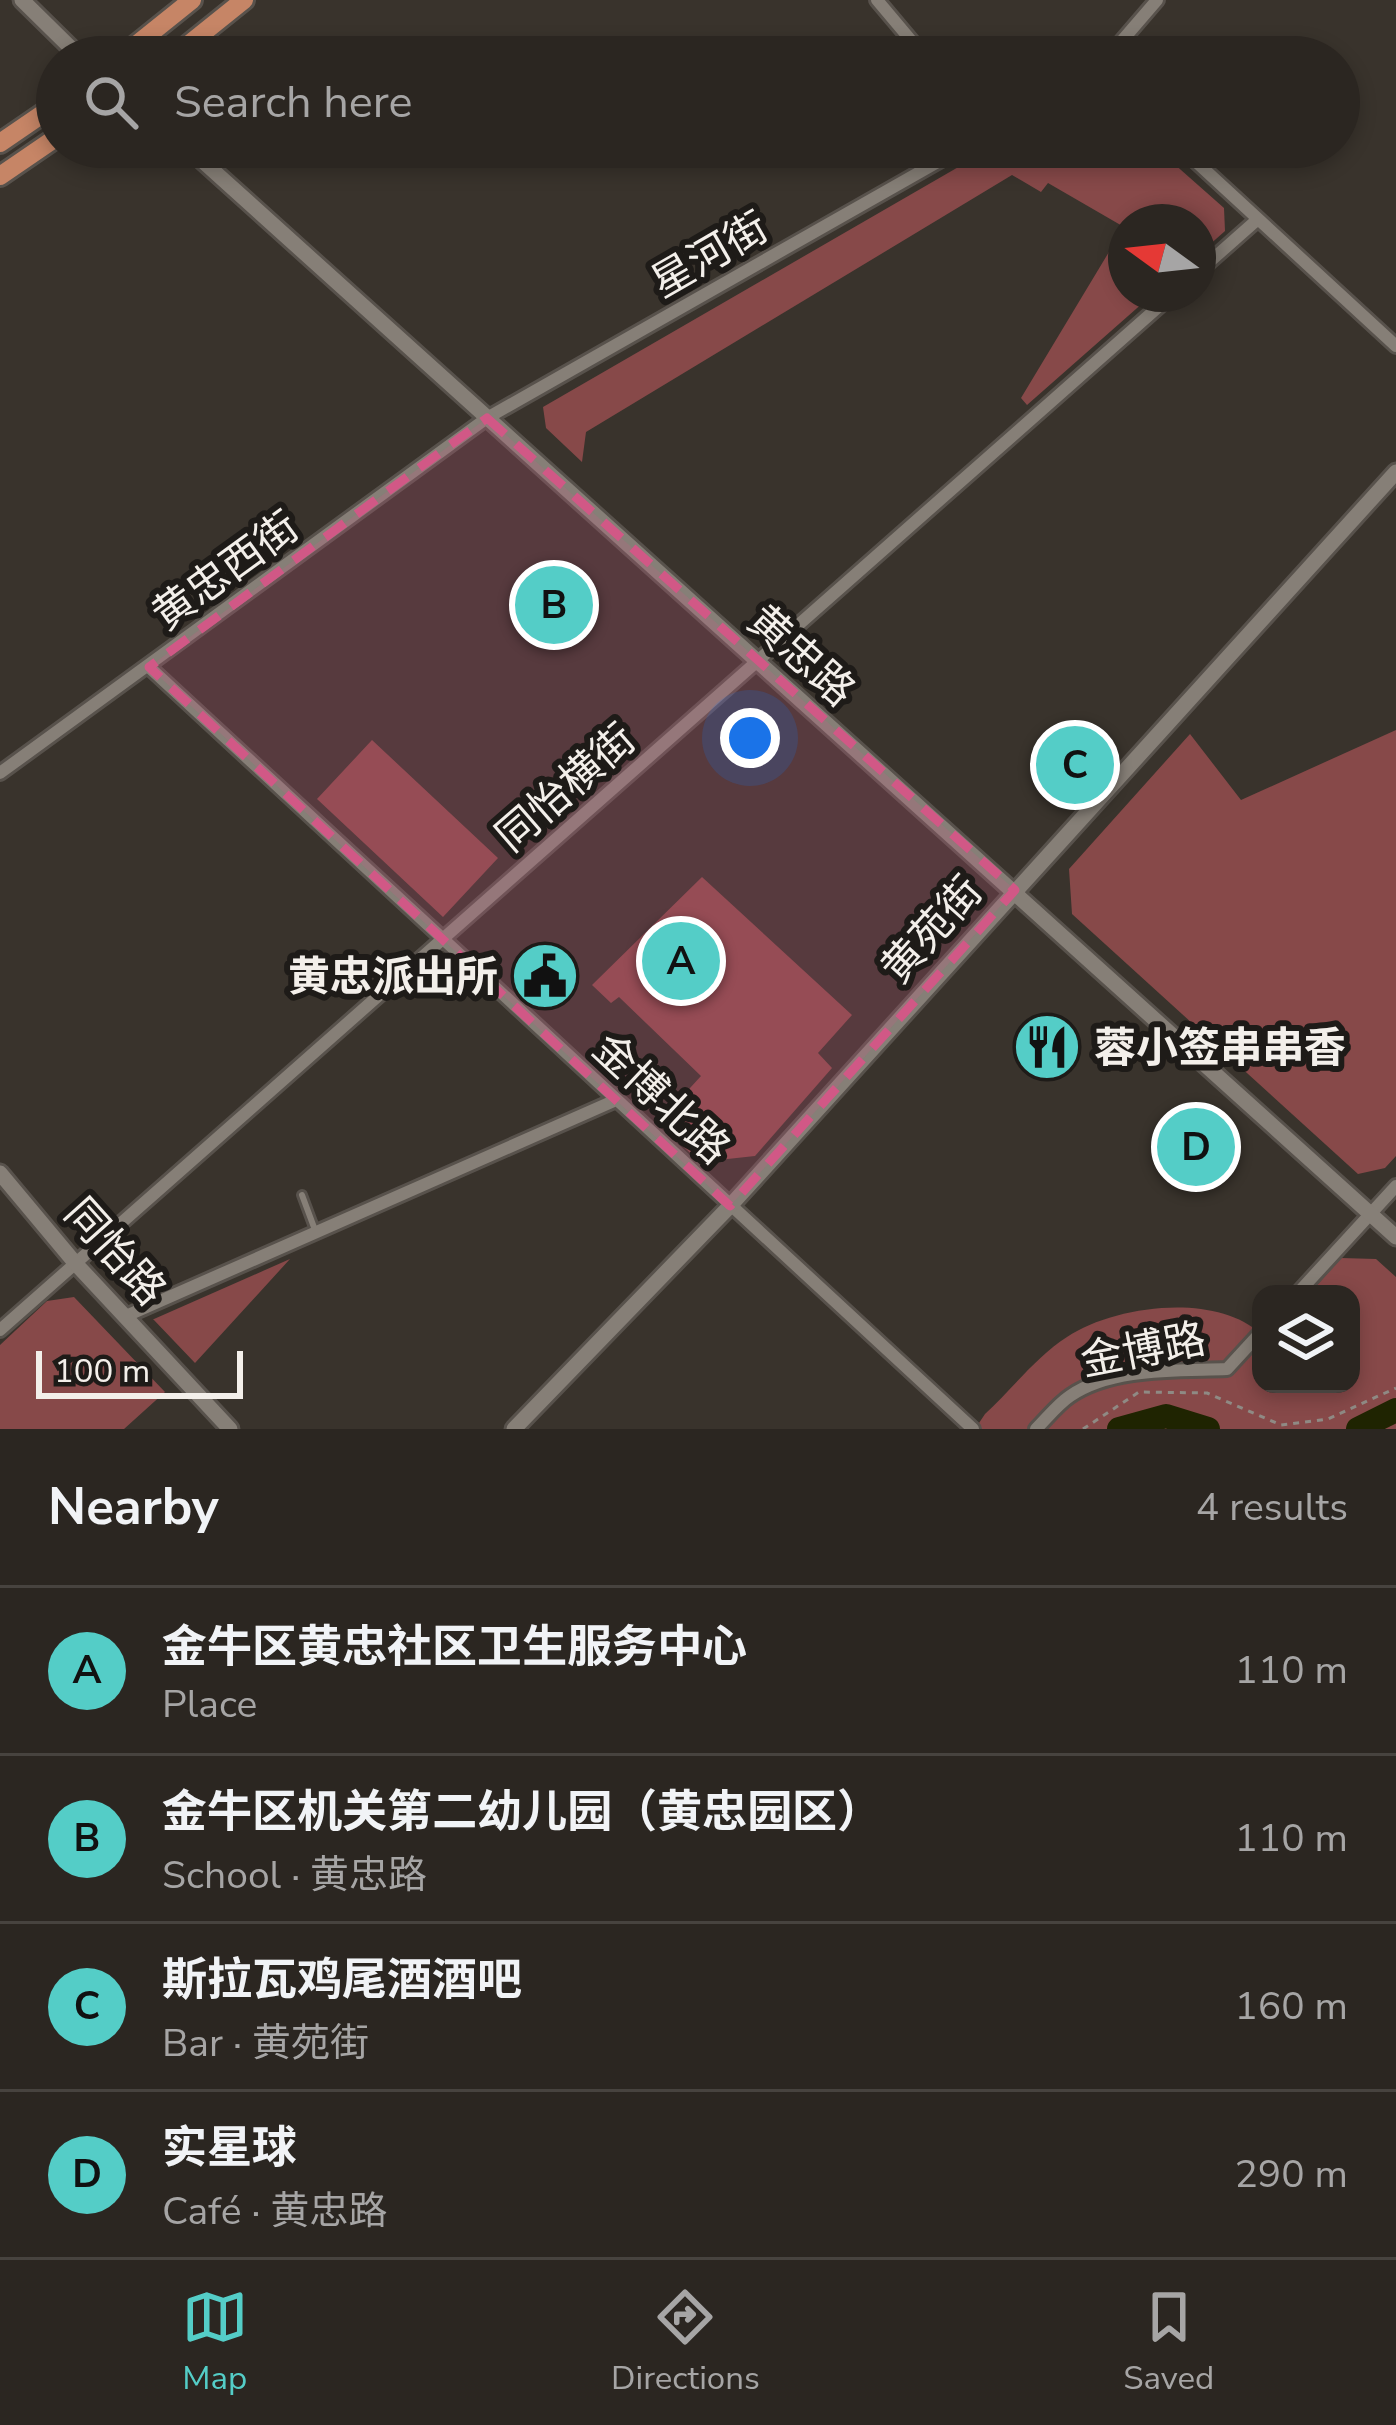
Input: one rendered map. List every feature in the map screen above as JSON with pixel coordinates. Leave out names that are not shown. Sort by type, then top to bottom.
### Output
[{"type":"main road","points":[[148,36],[192,0]]},
{"type":"main road","points":[[199,36],[244,0]]},
{"type":"main road","points":[[0,143],[36,118]]},
{"type":"main road","points":[[0,176],[36,151]]},
{"type":"street","points":[[22,0],[59,36]]},
{"type":"street","points":[[878,0],[908,36]]},
{"type":"street","points":[[1126,36],[1157,0]]},
{"type":"street","name":"黄忠路","points":[[211,168],[1396,1237]]},
{"type":"street","name":"星河街","points":[[488,418],[927,168]]},
{"type":"street","points":[[1203,168],[1396,346]]},
{"type":"street","points":[[1216,256],[1258,219]]},
{"type":"street","name":"同怡横街","points":[[0,1330],[1153,312]]},
{"type":"street","name":"黄忠西街","points":[[0,773],[488,418]]},
{"type":"street","name":"黄苑街","points":[[514,1429],[730,1206],[1396,472]]},
{"type":"street","name":"金博北路","points":[[148,667],[973,1429]]},
{"type":"street","points":[[126,1316],[616,1100]]},
{"type":"street","name":"同怡路","points":[[0,1173],[76,1264],[230,1429]]},
{"type":"street","points":[[1305,1285],[1396,1186]]},
{"type":"street","name":"金博路","points":[[1036,1429],[1070,1395],[1102,1382],[1158,1372],[1227,1369],[1252,1342]]},
{"type":"lane","points":[[302,1195],[316,1234]]},
{"type":"path","points":[[1083,1429],[1139,1392],[1207,1393],[1281,1425],[1328,1419],[1396,1388]]},
{"type":"highlighted area","points":[[487,418],[1015,890],[730,1206],[149,667]]},
{"type":"shaded area","points":[[957,168],[1179,168],[1224,208],[1225,231],[1216,239],[1216,204],[1108,204],[1108,218],[1048,183],[1041,192],[1012,175],[586,432],[582,462],[546,428],[543,407]]},
{"type":"shaded area","points":[[1108,254],[1108,312],[1133,312],[1027,405],[1021,398]]},
{"type":"shaded area","points":[[1396,730],[1396,1156],[1385,1168],[1358,1174],[1072,914],[1069,869],[1190,734],[1241,800]]},
{"type":"shaded area","points":[[372,740],[498,858],[443,917],[317,799]]},
{"type":"shaded area","points":[[702,877],[852,1015],[818,1053],[832,1068],[755,1156],[700,1162],[658,1123],[701,1076],[619,997],[611,1003],[592,985]]},
{"type":"shaded area","points":[[1341,1258],[1376,1259],[1396,1277],[1396,1429],[975,1429],[1035,1363],[1067,1337],[1111,1317],[1165,1308],[1218,1312],[1252,1328],[1252,1393],[1360,1393],[1360,1285],[1317,1285]]},
{"type":"shaded area","points":[[290,1259],[195,1363],[153,1319],[154,1319]]},
{"type":"shaded area","points":[[74,1297],[165,1392],[124,1429],[0,1429],[0,1345],[47,1301]]},
{"type":"waterway","points":[[1358,1429],[1396,1410]]},
{"type":"waterway","points":[[1119,1429],[1166,1416],[1208,1429]]},
{"type":"place","name":"金牛区机关第二幼儿园（黄忠园区）","points":[[554,605]]},
{"type":"place","name":"斯拉瓦鸡尾酒酒吧","points":[[1075,765]]},
{"type":"place","name":"金牛区黄忠社区卫生服务中心","points":[[681,961]]},
{"type":"place","name":"黄忠派出所","points":[[545,976]]},
{"type":"place","name":"蓉小签串串香","points":[[1047,1047]]},
{"type":"place","name":"实星球","points":[[1196,1147]]}]
